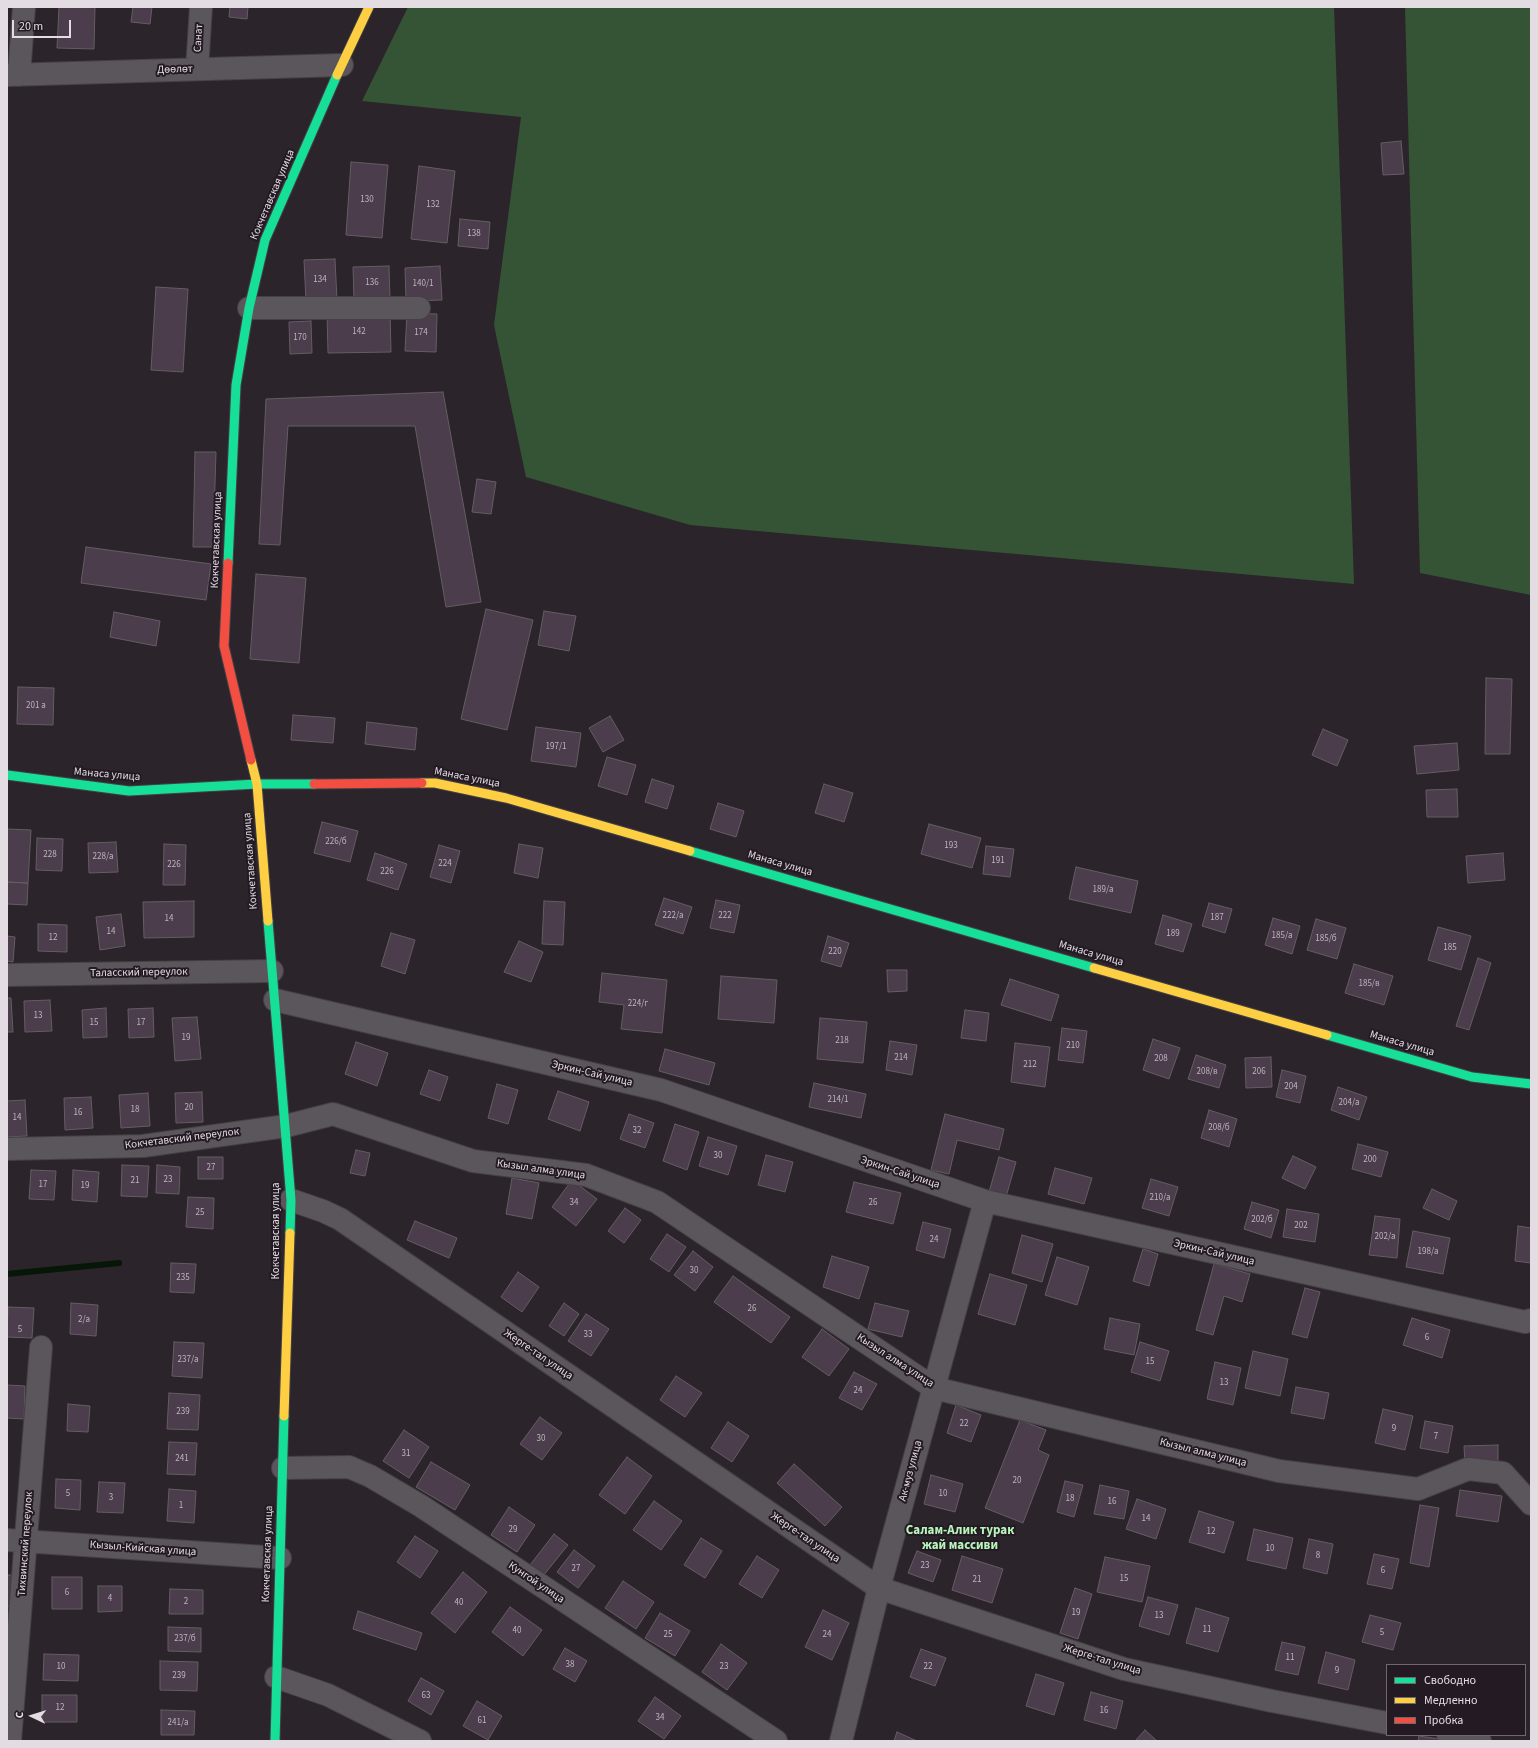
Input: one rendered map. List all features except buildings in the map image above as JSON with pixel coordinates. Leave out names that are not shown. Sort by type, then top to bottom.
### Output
[{"type":"street","points":[[13,75],[24,7]]},
{"type":"street","name":"Санат","points":[[197,69],[201,7]]},
{"type":"street","name":"Кокчетавская улица","points":[[275,1741],[292,1200],[257,784],[224,646],[236,385],[249,308],[265,240],[369,7]]},
{"type":"street","name":"Дөөлөт","points":[[13,75],[342,65]]},
{"type":"street","points":[[249,308],[419,308]]},
{"type":"street","name":"Манаса улица","points":[[7,775],[129,791],[257,784],[435,783],[506,798],[1472,1077],[1531,1084]]},
{"type":"street","name":"Таласский переулок","points":[[7,975],[272,971]]},
{"type":"street","name":"Эркин-Сай улица","points":[[275,1000],[660,1090],[985,1201],[1525,1322],[1531,1320]]},
{"type":"street","name":"Кызыл алма улица","points":[[286,1126],[334,1114],[473,1161],[586,1175],[657,1202],[934,1388],[1279,1471],[1418,1489],[1468,1469],[1503,1473],[1531,1504]]},
{"type":"street","name":"Кокчетавский переулок","points":[[7,1150],[143,1146],[286,1126]]},
{"type":"street","name":"Жерге-тал улица","points":[[292,1200],[340,1219],[879,1588],[1124,1669],[1272,1701],[1386,1723]]},
{"type":"street","name":"Ак-муз улица","points":[[841,1741],[879,1588],[985,1201]]},
{"type":"street","name":"Тихвинский переулок","points":[[10,1741],[17,1540],[41,1347]]},
{"type":"street","name":"Кунгой улица","points":[[283,1468],[349,1467],[370,1476],[421,1506],[776,1741]]},
{"type":"street","name":"Кызыл-Кийская улица","points":[[17,1540],[280,1558]]},
{"type":"street","points":[[276,1677],[328,1695],[420,1741]]},
{"type":"street","points":[[1453,1736],[1480,1741]]},
{"type":"green space","points":[[408,7],[1334,7],[1354,584],[690,525],[526,477],[494,325],[521,117],[362,101]]},
{"type":"green space","points":[[1405,7],[1531,7],[1531,595],[1420,573]]},
{"type":"waterway","points":[[7,1274],[119,1263]]},
{"type":"traffic: fast","points":[[228,563],[236,385],[249,308],[265,240],[337,75]]},
{"type":"traffic: fast","points":[[7,775],[129,791],[257,784],[314,784]]},
{"type":"traffic: fast","points":[[690,851],[1094,968]]},
{"type":"traffic: fast","points":[[268,921],[291,1200],[290,1233]]},
{"type":"traffic: fast","points":[[1327,1035],[1472,1077],[1531,1084]]},
{"type":"traffic: fast","points":[[275,1741],[284,1416]]},
{"type":"traffic: slow","points":[[337,75],[369,7]]},
{"type":"traffic: slow","points":[[251,760],[257,784],[268,921]]},
{"type":"traffic: slow","points":[[422,783],[435,783],[506,798],[690,851]]},
{"type":"traffic: slow","points":[[1094,968],[1327,1035]]},
{"type":"traffic: slow","points":[[284,1416],[290,1233]]},
{"type":"traffic: jam","points":[[228,563],[224,646],[251,760]]},
{"type":"traffic: jam","points":[[314,784],[422,783]]},
{"type":"district","name":"Салам-Алик турак жай массиви","points":[[960,1538]]}]
